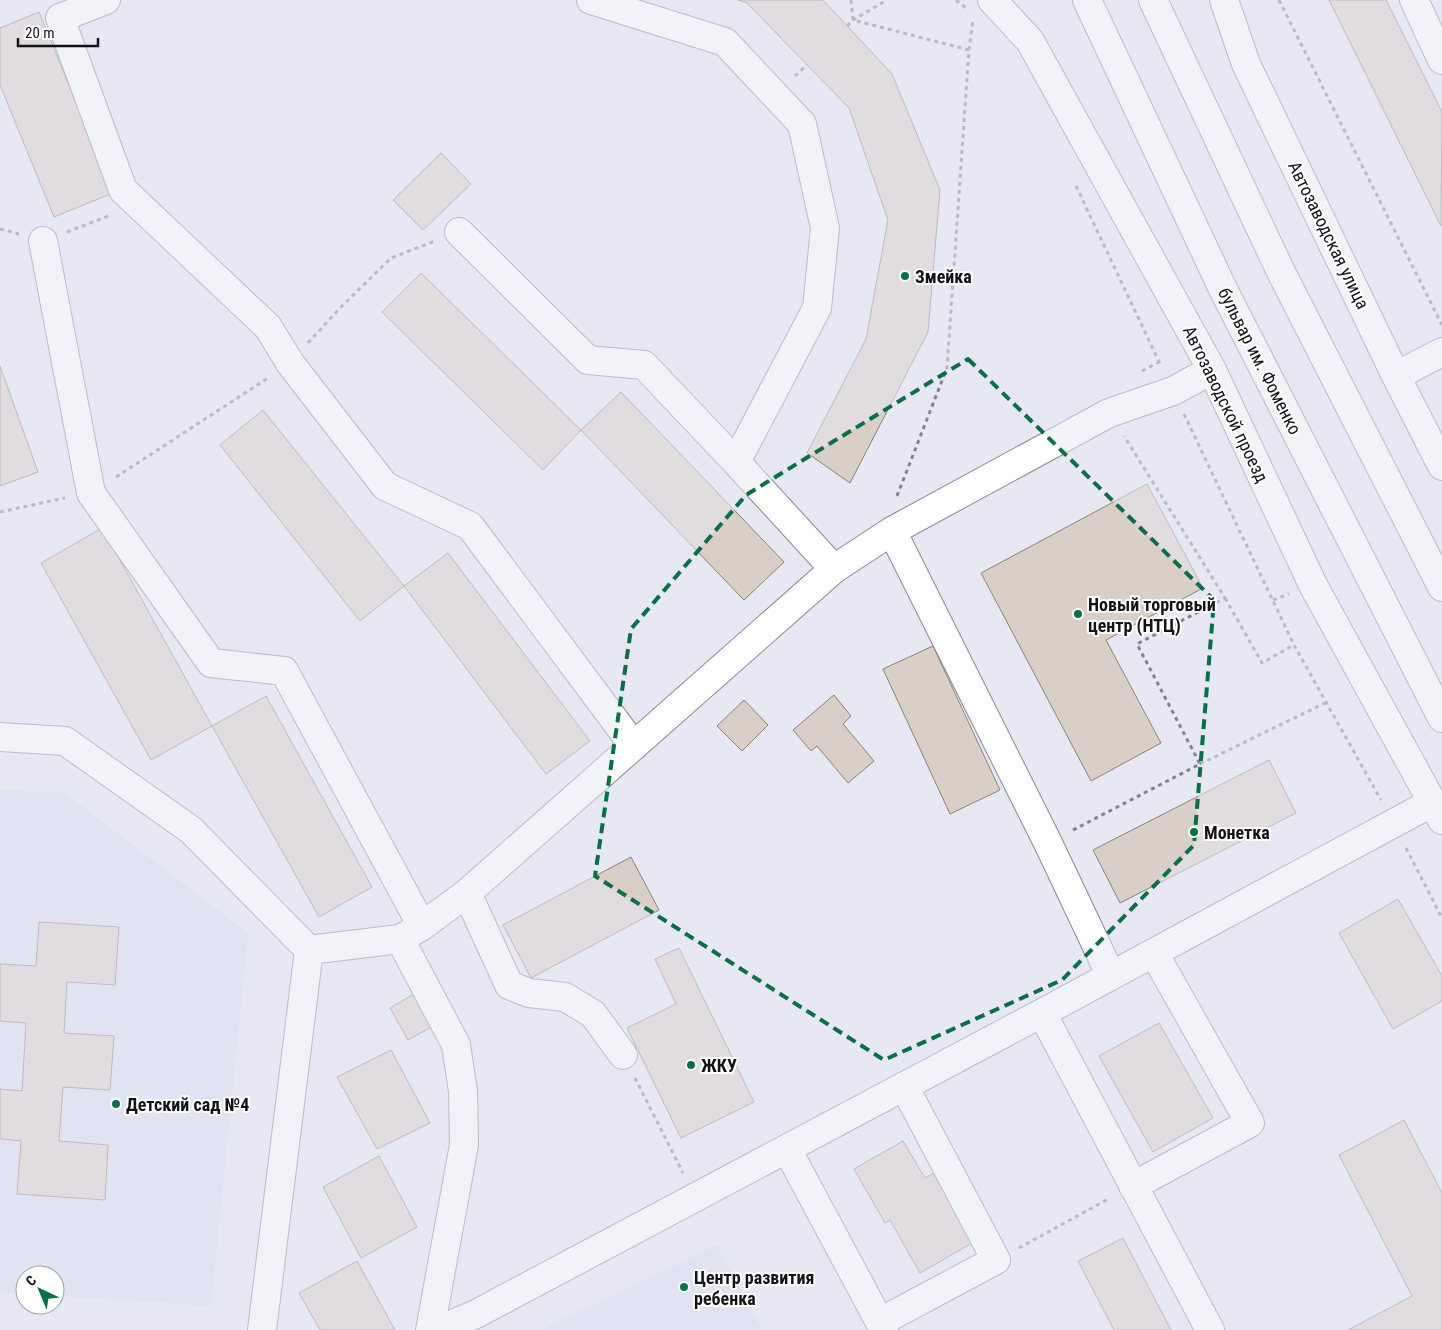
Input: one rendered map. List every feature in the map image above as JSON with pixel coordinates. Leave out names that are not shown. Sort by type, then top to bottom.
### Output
[{"type":"street","points":[[106,0],[60,18],[123,190],[268,327],[290,363],[385,486],[470,526],[634,746]]},
{"type":"street","points":[[591,0],[725,42],[802,124],[825,228],[817,308],[736,462]]},
{"type":"street","name":"бульвар им. Фоменко","points":[[1086,0],[1223,288],[1442,718]]},
{"type":"street","points":[[1153,0],[1280,272],[1442,587]]},
{"type":"street","name":"Автозаводская улица","points":[[1224,0],[1246,64],[1396,376],[1442,466]]},
{"type":"street","points":[[1414,0],[1442,60]]},
{"type":"street","name":"Автозаводской проезд","points":[[980,11],[1030,40],[1212,370],[1313,585],[1437,811]]},
{"type":"street","points":[[464,237],[588,360],[644,365],[834,569]]},
{"type":"street","points":[[43,240],[91,493],[212,663],[284,671],[411,932],[456,1045],[464,1091],[464,1146],[430,1330]]},
{"type":"street","points":[[1396,376],[1442,352]]},
{"type":"street","points":[[309,950],[411,932],[467,893],[834,569],[892,531],[1109,413],[1172,391],[1212,370]]},
{"type":"street","points":[[892,531],[1048,843],[1111,976]]},
{"type":"street","points":[[0,737],[65,741],[191,830],[309,950]]},
{"type":"street","points":[[439,1330],[476,1314],[1154,954],[1393,823],[1437,811]]},
{"type":"street","points":[[467,893],[509,985],[529,993],[565,997],[593,1014],[624,1055]]},
{"type":"street","points":[[262,1330],[309,950]]},
{"type":"street","points":[[1133,1186],[1250,1123],[1154,954]]},
{"type":"street","points":[[1042,1013],[1210,1330]]},
{"type":"street","points":[[787,1149],[882,1326],[996,1260],[904,1086]]},
{"type":"path","points":[[851,0],[853,20]]},
{"type":"path","points":[[847,26],[853,20],[887,0]]},
{"type":"path","points":[[956,0],[980,11]]},
{"type":"path","points":[[1279,0],[1442,325]]},
{"type":"path","points":[[896,499],[947,368],[969,50],[974,15],[980,11]]},
{"type":"path","points":[[853,20],[969,50]]},
{"type":"path","points":[[1073,178],[1172,391],[1294,644],[1328,702],[1442,918]]},
{"type":"path","points":[[0,229],[43,240],[139,205]]},
{"type":"path","points":[[0,512],[91,493],[290,363],[339,309],[391,258],[436,240],[464,237]]},
{"type":"path","points":[[1109,413],[1224,598],[1262,663],[1294,644]]},
{"type":"path","points":[[1200,764],[1137,644],[1224,598]]},
{"type":"path","points":[[1048,843],[1200,764],[1328,702]]},
{"type":"path","points":[[624,1055],[684,1173]]},
{"type":"path","points":[[996,1260],[1133,1186]]},
{"type":"highlighted area","points":[[968,359],[1214,600],[1194,845],[1062,980],[884,1060],[595,876],[631,629],[746,495]]},
{"type":"shaded area","name":"Детский сад №4","points":[[0,790],[65,793],[248,933],[211,1306],[65,1297],[65,1265],[15,1265],[15,1293],[0,1292]]},
{"type":"shaded area","name":"Центр развития ребенка","points":[[717,1245],[762,1330],[541,1330]]},
{"type":"building","name":"Змейка","points":[[738,0],[823,0],[892,74],[940,190],[928,332],[850,483],[807,453],[866,339],[888,220],[849,108],[747,3]]},
{"type":"building","points":[[1329,0],[1386,0],[1442,112],[1441,226]]},
{"type":"building","points":[[39,12],[113,193],[54,217],[0,85],[0,28]]},
{"type":"building","points":[[441,153],[471,184],[423,230],[393,200]]},
{"type":"building","points":[[421,273],[581,430],[543,470],[382,312]]},
{"type":"building","points":[[0,366],[38,472],[0,486]]},
{"type":"building","points":[[621,392],[784,562],[744,600],[581,430]]},
{"type":"building","points":[[263,410],[404,586],[360,621],[220,445]]},
{"type":"building","name":"Новый торговый центр (НТЦ)","points":[[1147,484],[1203,588],[1106,640],[1161,743],[1091,781],[981,573]]},
{"type":"building","points":[[102,528],[212,726],[151,760],[41,563]]},
{"type":"building","points":[[448,553],[590,741],[546,774],[404,586]]},
{"type":"building","points":[[933,646],[1000,790],[950,814],[883,669]]},
{"type":"building","points":[[834,695],[851,716],[843,724],[874,761],[848,783],[817,746],[811,751],[793,730]]},
{"type":"building","points":[[266,696],[372,887],[319,917],[212,726]]},
{"type":"building","points":[[744,700],[768,725],[742,751],[717,726]]},
{"type":"building","name":"Монетка","points":[[1269,760],[1296,813],[1120,903],[1093,850]]},
{"type":"building","points":[[631,857],[659,910],[531,978],[503,925]]},
{"type":"building","points":[[1398,899],[1442,976],[1442,1001],[1393,1029],[1339,933]]},
{"type":"building","points":[[39,922],[119,927],[115,985],[67,982],[64,1033],[114,1036],[110,1090],[63,1087],[59,1141],[108,1145],[105,1200],[17,1194],[21,1141],[0,1139],[0,1089],[22,1091],[26,1023],[0,1021],[0,964],[36,966]]},
{"type":"building","name":"ЖКУ","points":[[679,948],[754,1102],[681,1138],[627,1028],[676,1004],[655,959]]},
{"type":"building","points":[[416,993],[435,1025],[408,1040],[390,1008]]},
{"type":"building","points":[[1159,1023],[1213,1118],[1153,1152],[1099,1056]]},
{"type":"building","points":[[391,1050],[430,1123],[377,1149],[337,1077]]},
{"type":"building","points":[[1404,1120],[1442,1193],[1442,1330],[1348,1330],[1412,1296],[1339,1155]]},
{"type":"building","points":[[903,1141],[925,1178],[934,1173],[974,1242],[920,1273],[890,1220],[885,1223],[854,1169]]},
{"type":"building","points":[[379,1156],[417,1227],[361,1258],[323,1187]]},
{"type":"building","points":[[1123,1238],[1171,1330],[1114,1330],[1078,1261]]},
{"type":"building","points":[[357,1261],[395,1330],[320,1330],[299,1293]]},
{"type":"place","name":"Змейка","points":[[905,276]]},
{"type":"place","name":"Новый торговый центр (НТЦ)","points":[[1078,614]]},
{"type":"place","name":"Монетка","points":[[1194,832]]},
{"type":"place","name":"ЖКУ","points":[[691,1065]]},
{"type":"place","name":"Детский сад №4","points":[[116,1104]]},
{"type":"place","name":"Центр развития ребенка","points":[[684,1287]]}]
